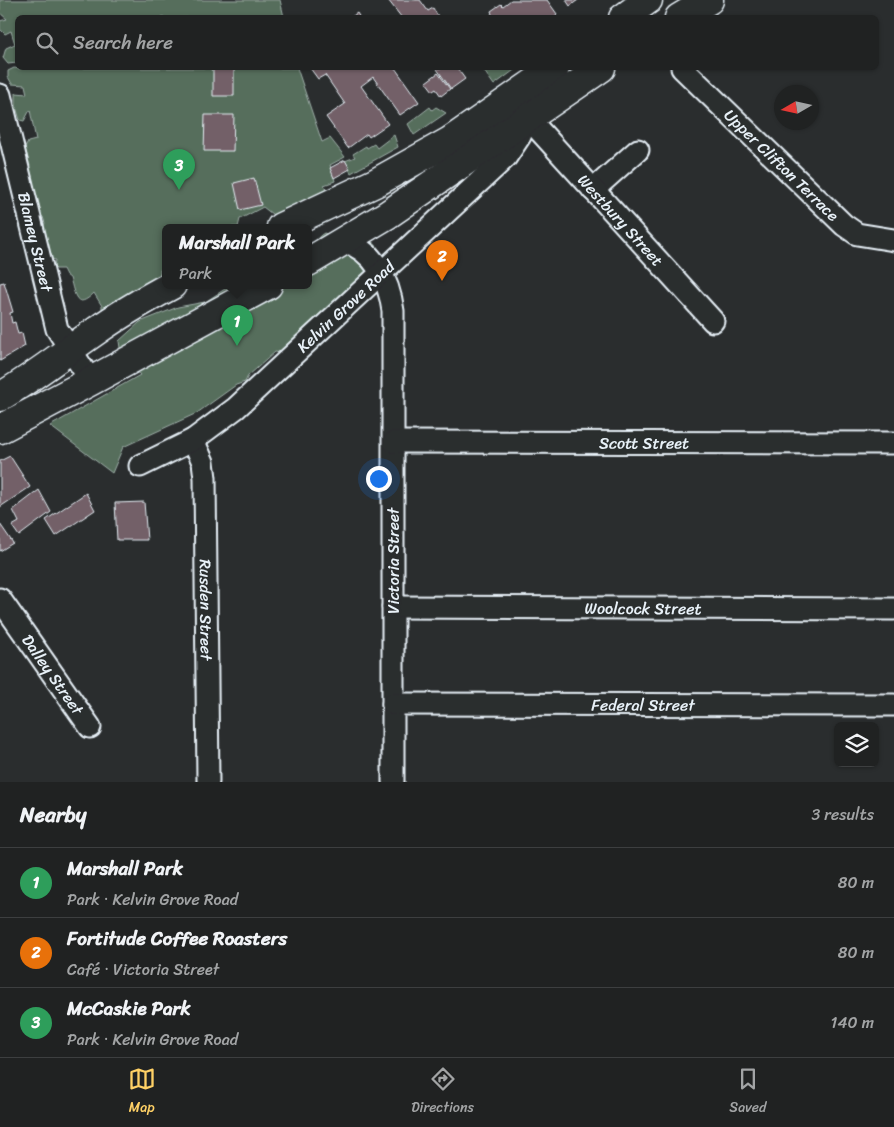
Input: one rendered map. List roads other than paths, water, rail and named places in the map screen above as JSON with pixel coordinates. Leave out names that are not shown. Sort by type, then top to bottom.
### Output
[{"type":"main road","points":[[627,15],[648,0]]},
{"type":"main road","points":[[684,15],[709,0]]},
{"type":"main road","points":[[287,224],[375,183],[450,141],[552,70]]},
{"type":"main road","name":"Kelvin Grove Road","points":[[312,260],[387,215],[598,70]]},
{"type":"main road","points":[[0,397],[34,376],[137,304],[165,289]]},
{"type":"main road","points":[[0,428],[261,289]]},
{"type":"street","name":"Upper Clifton Terrace","points":[[684,70],[844,225],[857,234],[894,240]]},
{"type":"street","name":"Blamey Street","points":[[0,95],[56,326],[69,350],[91,381]]},
{"type":"street","name":"Westbury Street","points":[[528,118],[713,321]]},
{"type":"street","name":"Kelvin Grove Road","points":[[140,466],[193,440],[249,397],[506,157],[520,136],[528,118]]},
{"type":"street","points":[[593,190],[638,150]]},
{"type":"street","name":"Victoria Street","points":[[343,241],[360,249],[383,273],[393,311],[393,782]]},
{"type":"street","name":"Rusden Street","points":[[193,440],[203,462],[205,478],[208,782]]},
{"type":"street","name":"Scott Street","points":[[394,442],[894,443]]},
{"type":"street","name":"Dalley Street","points":[[0,599],[90,727]]},
{"type":"street","name":"Woolcock Street","points":[[393,607],[894,609]]},
{"type":"street","name":"Federal Street","points":[[393,704],[894,705]]},
{"type":"place","name":"McCaskie Park","points":[[179,190]]},
{"type":"place","name":"Fortitude Coffee Roasters","points":[[442,281]]},
{"type":"place","name":"Marshall Park","points":[[237,346]]}]
